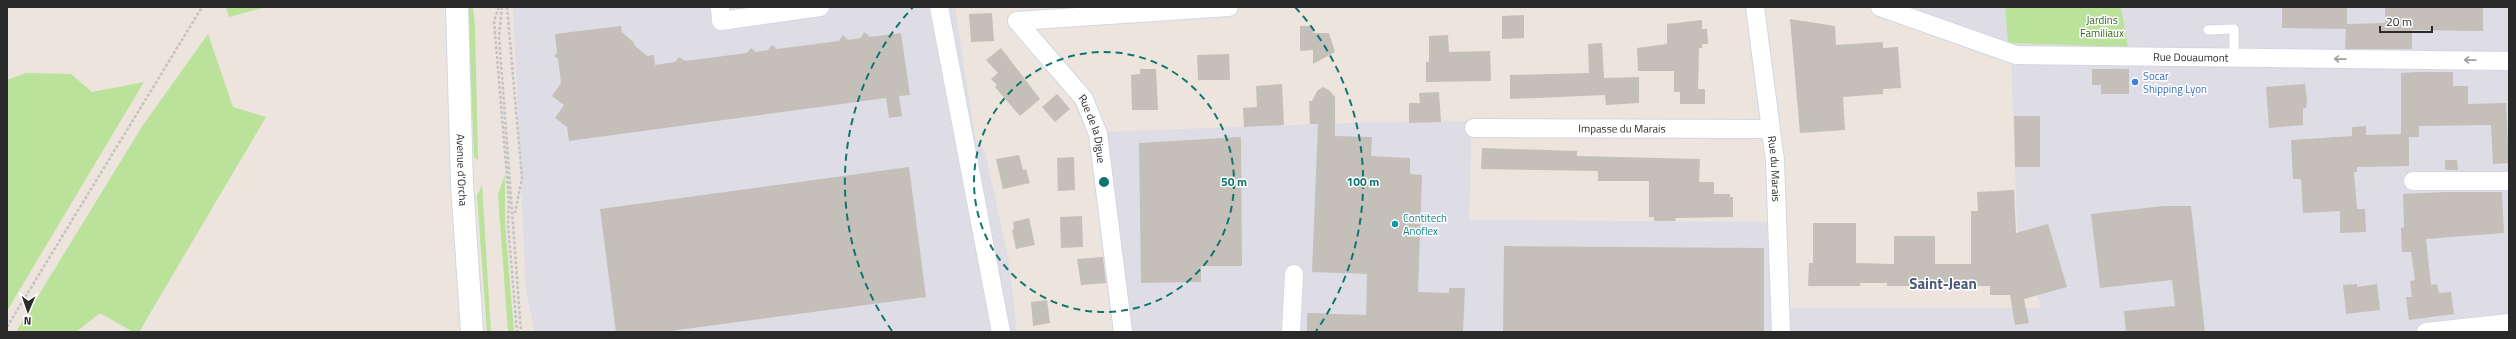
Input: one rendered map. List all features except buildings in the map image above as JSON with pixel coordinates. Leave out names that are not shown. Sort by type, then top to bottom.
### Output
[{"type":"main road","name":"Avenue d'Orcha","points":[[457,7],[462,184],[472,332]]},
{"type":"street","points":[[720,7],[721,20],[820,7]]},
{"type":"street","points":[[939,7],[1001,332]]},
{"type":"street","points":[[1016,14],[1229,7]]},
{"type":"street","name":"Rue du Marais","points":[[1755,7],[1775,169],[1781,332]]},
{"type":"street","name":"Rue Douaumont","points":[[1880,7],[2016,55],[2509,60]]},
{"type":"street","name":"Rue de la Digue","points":[[1016,14],[1084,100],[1098,134],[1123,332]]},
{"type":"street","name":"Impasse du Marais","points":[[1474,128],[1771,129]]},
{"type":"street","points":[[2413,181],[2509,181]]},
{"type":"street","points":[[1291,332],[1294,274]]},
{"type":"street","points":[[2426,332],[2509,323]]},
{"type":"lane","points":[[2208,30],[2234,29],[2234,58]]},
{"type":"path","points":[[7,327],[202,7]]},
{"type":"path","points":[[499,7],[494,21],[509,201],[508,224],[517,332]]},
{"type":"path","points":[[502,7],[499,36],[514,218],[521,332]]},
{"type":"path","points":[[508,7],[522,178],[514,218]]},
{"type":"shaded area","points":[[513,7],[955,7],[975,137],[985,152],[1009,262],[1017,332],[535,332],[526,290]]},
{"type":"shaded area","points":[[1877,7],[2005,7],[2008,43],[2128,47],[2121,7],[2509,7],[2509,332],[1124,332],[1101,132],[1347,123],[1472,121],[1469,220],[1780,222],[1781,308],[2041,308],[2017,227],[2011,52]]},
{"type":"green space","points":[[226,7],[266,7],[229,17]]},
{"type":"green space","points":[[468,7],[473,7],[475,27],[478,160],[474,157]]},
{"type":"green space","name":"Jardins Familiaux","points":[[2005,7],[2121,7],[2128,47],[2008,43]]},
{"type":"green space","points":[[208,34],[233,107],[266,117],[139,332],[133,332],[100,313],[76,332],[16,332],[143,125]]},
{"type":"green space","points":[[26,73],[71,74],[92,92],[144,82],[7,311],[7,80]]},
{"type":"green space","points":[[505,175],[505,224],[514,332],[508,332],[498,194]]},
{"type":"green space","points":[[482,185],[491,332],[487,332],[477,196]]},
{"type":"place","name":"Socar Shipping Lyon","points":[[2135,82]]},
{"type":"place","name":"Contitech Anoflex","points":[[1395,224]]},
{"type":"district","name":"Saint-Jean","points":[[1943,283]]}]
